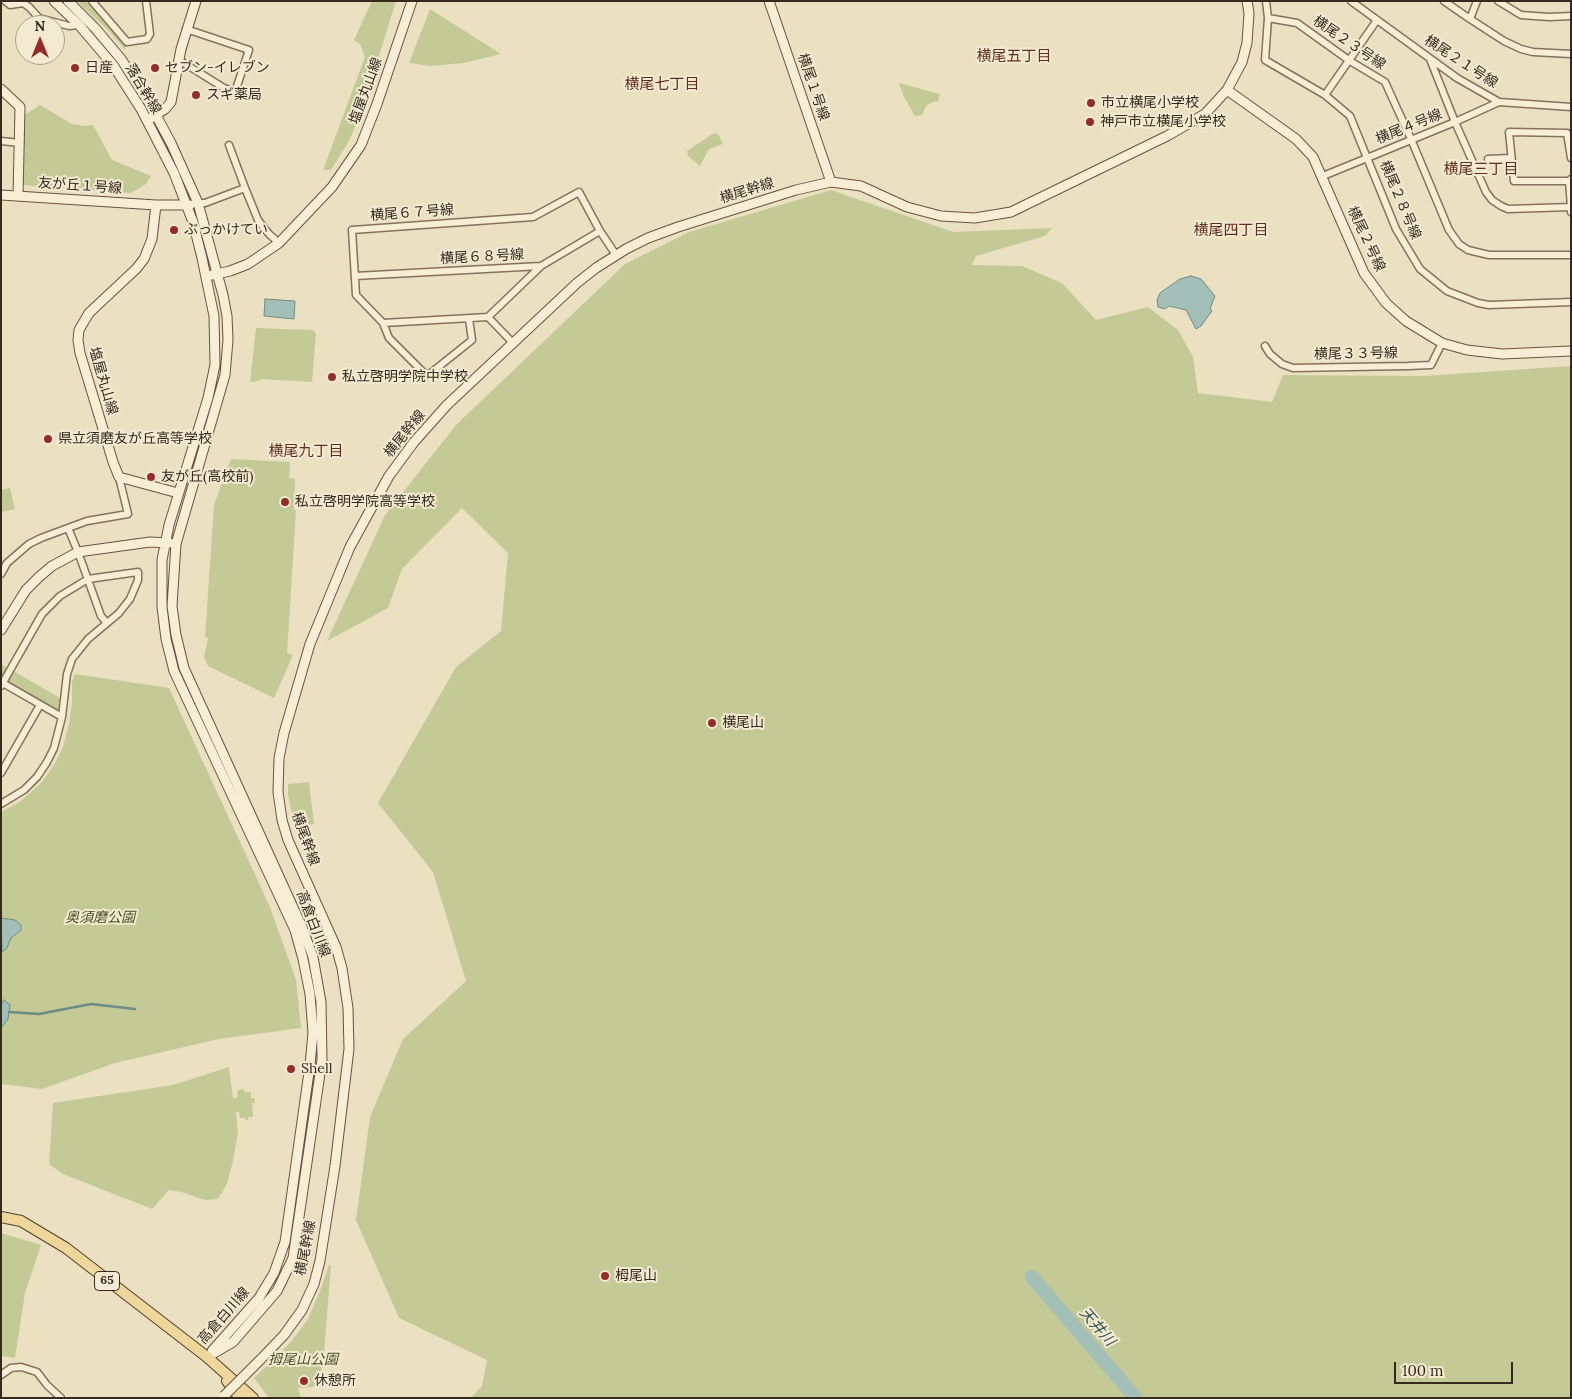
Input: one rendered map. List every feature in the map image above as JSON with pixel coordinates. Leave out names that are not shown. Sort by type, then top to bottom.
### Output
[{"type":"main road","name":"65","points":[[1,1217],[21,1220],[66,1248],[207,1357],[253,1398]]},
{"type":"main road","name":"65","points":[[207,1357],[240,1398]]},
{"type":"street","points":[[5,1],[10,5],[23,3],[39,18],[69,26],[79,25]]},
{"type":"street","name":"落合幹線","points":[[54,1],[79,25],[112,65],[147,121],[174,173],[187,206]]},
{"type":"street","name":"落合幹線","points":[[68,1],[111,46],[129,71],[156,115],[198,203]]},
{"type":"street","points":[[92,1],[127,42],[146,39],[150,34],[146,1]]},
{"type":"street","points":[[147,121],[165,109],[171,102],[178,60],[196,1]]},
{"type":"street","name":"塩屋丸山線","points":[[207,276],[230,272],[248,264],[279,242],[332,187],[360,144],[377,104],[412,1]]},
{"type":"street","name":"横尾１号線","points":[[769,1],[831,182]]},
{"type":"street","name":"横尾幹線","points":[[222,1397],[284,1335],[302,1310],[314,1284],[320,1261],[349,1049],[348,1008],[342,968],[336,947],[288,840],[282,820],[278,792],[278,775],[284,733],[310,644],[350,547],[389,476],[414,442],[439,414],[577,283],[616,255],[642,241],[678,227],[796,190],[831,182],[861,186],[907,207],[940,216],[975,218],[1002,214],[1024,206],[1187,126],[1205,114],[1227,90],[1242,62],[1247,43],[1249,13],[1247,1]]},
{"type":"street","points":[[1266,1],[1268,18]]},
{"type":"street","name":"横尾２１号線","points":[[1351,1],[1457,78],[1499,102],[1571,107]]},
{"type":"street","points":[[1444,1],[1504,41],[1521,49],[1533,52],[1571,54]]},
{"type":"street","points":[[1470,19],[1477,1]]},
{"type":"street","points":[[1498,1],[1521,15],[1571,16]]},
{"type":"street","name":"横尾２８号線","points":[[1268,18],[1265,60],[1326,95],[1350,116],[1396,229],[1420,269],[1447,291],[1465,299],[1489,305],[1571,302]]},
{"type":"street","name":"横尾２３号線","points":[[1268,18],[1297,23],[1350,61],[1385,82],[1449,230],[1459,244],[1468,250],[1489,255],[1571,255]]},
{"type":"street","points":[[1326,95],[1377,20]]},
{"type":"street","points":[[178,60],[224,88],[235,92],[249,50],[186,29]]},
{"type":"street","points":[[1430,58],[1455,122],[1499,102]]},
{"type":"street","points":[[1,89],[20,107],[18,196]]},
{"type":"street","name":"横尾２号線","points":[[1227,90],[1304,146],[1313,157],[1323,176],[1352,248],[1374,288],[1390,308],[1406,321],[1442,343],[1467,350],[1496,354],[1571,350]]},
{"type":"street","name":"横尾４号線","points":[[1323,176],[1455,122],[1486,192],[1492,200],[1501,206],[1513,210],[1571,208]]},
{"type":"street","points":[[1571,158],[1567,133],[1509,132],[1514,181],[1570,180],[1571,212]]},
{"type":"street","points":[[1,141],[20,143]]},
{"type":"street","points":[[229,145],[258,220],[269,234],[279,242]]},
{"type":"street","points":[[1488,159],[1512,158]]},
{"type":"street","points":[[156,205],[187,206],[204,203],[245,188]]},
{"type":"street","name":"横尾６７号線","points":[[469,319],[472,340],[427,376],[390,338],[383,323],[356,295],[352,230],[533,217],[579,192],[600,231],[616,255]]},
{"type":"street","name":"友が丘１号線","points":[[1,194],[156,205]]},
{"type":"street","points":[[1,630],[26,590],[52,566],[78,552],[138,543],[165,542],[176,544],[221,393],[228,340],[227,316],[218,274],[198,203]]},
{"type":"street","name":"塩屋丸山線","points":[[119,477],[80,352],[78,340],[82,322],[89,313],[136,269],[144,259],[152,239],[156,205]]},
{"type":"street","points":[[165,542],[178,492],[199,431],[214,376],[216,354],[215,330],[207,276],[187,206]]},
{"type":"street","name":"横尾６８号線","points":[[356,276],[541,266],[600,231]]},
{"type":"street","points":[[383,323],[488,317],[541,266]]},
{"type":"street","points":[[488,317],[513,343]]},
{"type":"street","name":"横尾３３号線","points":[[1265,346],[1270,354],[1282,364],[1293,368],[1431,365],[1442,343]]},
{"type":"street","points":[[1,574],[4,561],[28,544],[87,521],[128,514],[119,477],[178,492]]},
{"type":"street","points":[[68,528],[101,616],[106,623]]},
{"type":"street","name":"高倉白川線","points":[[165,542],[162,560],[162,607],[166,639],[174,671],[295,930],[310,994],[313,1034],[285,1242],[274,1273],[259,1298],[207,1357]]},
{"type":"street","name":"高倉白川線","points":[[176,544],[172,606],[176,635],[184,668],[302,927],[313,957],[321,1002],[322,1060],[293,1258],[277,1291],[233,1342],[207,1357]]},
{"type":"street","points":[[2,801],[30,784],[47,762],[54,748],[62,717],[67,674],[72,658],[88,639],[119,613],[130,598],[138,580],[138,572],[88,579],[60,596],[42,614],[2,683],[62,717]]},
{"type":"street","points":[[1,773],[40,705]]},
{"type":"street","points":[[1,1374],[11,1368],[21,1367],[37,1372],[61,1398]]},
{"type":"green space","points":[[77,1],[86,1],[126,47],[125,50],[111,33]]},
{"type":"green space","points":[[372,1],[396,1],[365,101],[350,139],[331,170],[323,170],[365,57],[360,44],[354,40]]},
{"type":"green space","points":[[430,9],[501,54],[464,63],[430,66],[409,63]]},
{"type":"green space","points":[[899,83],[940,94],[938,102],[934,101],[926,106],[922,115],[915,116],[904,97]]},
{"type":"green space","points":[[40,105],[72,124],[93,125],[112,160],[151,176],[146,184],[131,193],[23,185],[23,116]]},
{"type":"green space","points":[[714,133],[718,134],[723,144],[709,149],[700,166],[688,156],[687,151]]},
{"type":"green space","points":[[831,190],[953,232],[1052,228],[1045,236],[976,256],[972,265],[1022,266],[1062,283],[1096,320],[1148,307],[1178,330],[1193,357],[1198,393],[1272,402],[1283,375],[1424,376],[1571,366],[1571,1398],[471,1398],[482,1386],[487,1360],[399,1318],[356,1220],[370,1117],[403,1039],[466,981],[433,872],[378,803],[456,667],[501,631],[508,553],[462,508],[402,569],[388,608],[327,641],[385,515],[456,425],[625,264],[689,232]]},
{"type":"green space","points":[[256,328],[312,330],[316,333],[312,382],[262,379],[250,382]]},
{"type":"green space","points":[[231,459],[290,462],[289,478],[295,479],[294,510],[296,510],[287,653],[293,655],[274,698],[208,666],[204,657],[208,638],[205,637],[214,505]]},
{"type":"green space","points":[[10,488],[15,509],[1,512],[1,490]]},
{"type":"green space","points":[[1,664],[62,699],[61,707],[56,710],[1,677]]},
{"type":"green space","name":"奥須磨公園","points":[[75,674],[169,688],[270,907],[296,980],[301,1028],[219,1039],[115,1063],[42,1089],[1,1084],[1,812],[21,801],[41,783],[54,765],[63,747],[69,724],[72,682]]},
{"type":"green space","points":[[309,782],[314,824],[295,828],[288,795],[288,784]]},
{"type":"green space","points":[[229,1067],[233,1098],[237,1098],[238,1090],[244,1089],[245,1092],[251,1092],[251,1098],[254,1098],[255,1103],[252,1103],[253,1117],[248,1117],[248,1120],[240,1118],[239,1112],[236,1112],[238,1133],[233,1161],[227,1184],[218,1199],[205,1200],[169,1190],[152,1209],[63,1174],[49,1164],[53,1103],[173,1085]]},
{"type":"green space","points":[[1,1233],[41,1245],[25,1293],[15,1358],[1,1356]]},
{"type":"green space","name":"拇尾山公園","points":[[329,1265],[331,1265],[323,1366],[314,1387],[298,1388],[301,1398],[269,1398],[254,1378],[290,1343],[308,1319]]},
{"type":"water","points":[[1191,276],[1201,279],[1215,296],[1210,309],[1212,311],[1201,326],[1196,329],[1186,310],[1169,306],[1165,309],[1158,307],[1157,300],[1160,293],[1180,279]]},
{"type":"water","points":[[265,299],[295,301],[294,319],[264,316]]},
{"type":"water","points":[[1,918],[15,920],[21,925],[21,930],[11,938],[7,948],[2,952]]},
{"type":"water","points":[[4,1000],[10,1005],[8,1019],[1,1028],[1,1004]]},
{"type":"waterway","points":[[9,1012],[39,1014],[91,1004],[135,1009]]},
{"type":"waterway","name":"天井川","points":[[1032,1277],[1136,1398]]},
{"type":"place","name":"日産","points":[[75,68]]},
{"type":"place","name":"セブン-イレブン","points":[[155,68]]},
{"type":"place","name":"スギ薬局","points":[[196,95]]},
{"type":"place","name":"市立横尾小学校","points":[[1091,103]]},
{"type":"place","name":"神戸市立横尾小学校","points":[[1090,122]]},
{"type":"place","name":"ぶっかけてい","points":[[174,230]]},
{"type":"place","name":"私立啓明学院中学校","points":[[332,377]]},
{"type":"place","name":"県立須磨友が丘高等学校","points":[[48,439]]},
{"type":"place","name":"友が丘(高校前)","points":[[151,477]]},
{"type":"place","name":"私立啓明学院高等学校","points":[[285,502]]},
{"type":"place","name":"横尾山","points":[[712,723]]},
{"type":"place","name":"Shell","points":[[291,1069]]},
{"type":"place","name":"栂尾山","points":[[605,1276]]},
{"type":"place","name":"休憩所","points":[[304,1381]]},
{"type":"district","name":"横尾五丁目","points":[[1014,57]]},
{"type":"district","name":"横尾七丁目","points":[[662,85]]},
{"type":"district","name":"横尾三丁目","points":[[1481,170]]},
{"type":"district","name":"横尾四丁目","points":[[1231,231]]},
{"type":"district","name":"横尾九丁目","points":[[306,452]]}]
